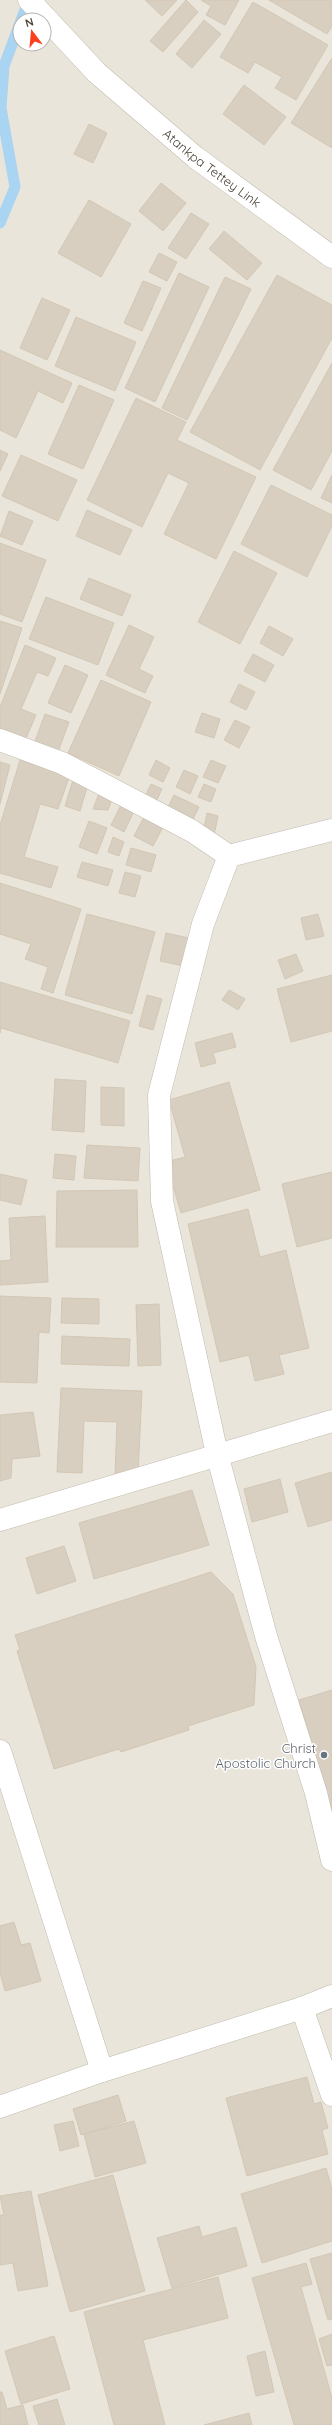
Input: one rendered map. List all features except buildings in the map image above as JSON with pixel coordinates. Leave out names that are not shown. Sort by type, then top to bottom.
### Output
[{"type":"street","name":"Atankpa Tettey Link","points":[[29,0],[97,73],[195,157],[332,257]]},
{"type":"street","points":[[0,740],[62,763],[192,831],[229,856],[332,830]]},
{"type":"street","points":[[229,856],[203,924],[159,1095],[162,1201],[164,1216],[217,1454],[266,1636],[316,1793],[332,1860]]},
{"type":"street","points":[[0,1520],[217,1454],[332,1421]]},
{"type":"street","points":[[0,1752],[102,2071]]},
{"type":"street","points":[[0,2107],[102,2071],[302,2008],[332,1996]]},
{"type":"street","points":[[302,2008],[332,2095]]},
{"type":"shaded area","points":[[0,0],[332,0],[332,2425],[0,2425]]},
{"type":"waterway","points":[[24,12],[29,0]]},
{"type":"waterway","points":[[0,223],[15,187],[1,108],[4,66],[12,44]]},
{"type":"place","name":"Christ Apostolic Church","points":[[324,1755]]}]
